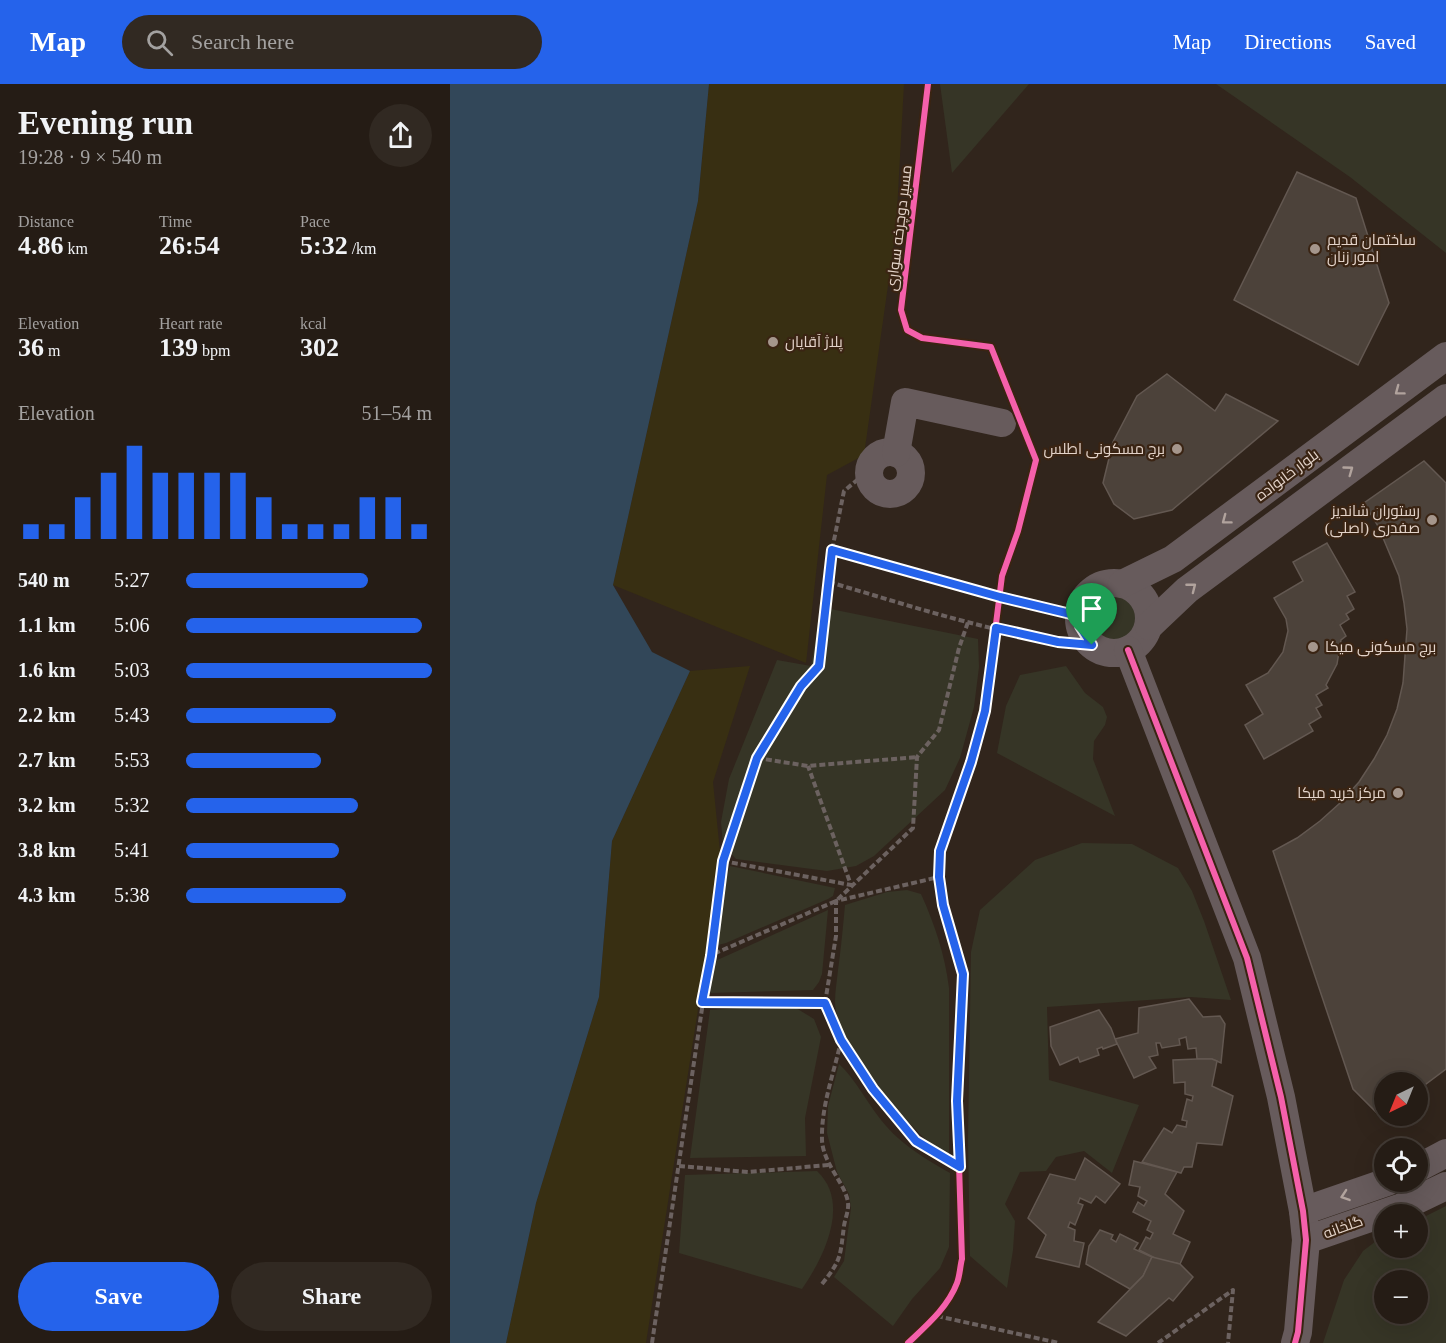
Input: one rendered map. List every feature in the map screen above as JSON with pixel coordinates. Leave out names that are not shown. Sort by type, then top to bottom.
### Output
[{"type":"street","name":"بلوار خانواده","points":[[1122,584],[1173,560],[1446,356]]},
{"type":"street","points":[[1149,626],[1147,604],[1141,595],[1122,584],[1106,584],[1095,588],[1081,605],[1080,626],[1092,645],[1112,653],[1128,650],[1137,645],[1149,626],[1187,590],[1446,399]]},
{"type":"street","points":[[896,453],[905,402],[1002,423]]},
{"type":"street","points":[[884,452],[896,453],[906,459],[912,470],[910,482],[902,492],[890,495],[879,492],[871,482],[869,470],[874,459],[884,452]]},
{"type":"street","points":[[1128,650],[1247,958],[1281,1097],[1303,1211],[1306,1240],[1298,1332],[1295,1343]]},
{"type":"street","points":[[1428,1163],[1446,1153]]},
{"type":"street","name":"گلخانه","points":[[1303,1211],[1374,1186]]},
{"type":"street","name":"گلخانه","points":[[1306,1240],[1402,1207],[1446,1186]]},
{"type":"path","points":[[652,1343],[702,1002],[711,956],[723,861],[757,758],[801,686],[819,666],[832,550],[844,491],[869,470]]},
{"type":"path","points":[[832,550],[1000,597],[1079,616]]},
{"type":"path","points":[[829,582],[968,622],[1058,642],[1092,645]]},
{"type":"path","points":[[999,607],[1001,586]]},
{"type":"path","points":[[995,640],[997,618]]},
{"type":"path","points":[[960,1167],[916,1141],[873,1089],[841,1040],[825,1003],[836,936],[836,901],[850,885],[913,828],[917,757],[939,730],[959,648],[968,622]]},
{"type":"path","points":[[757,758],[808,766],[917,757]]},
{"type":"path","points":[[808,766],[850,885]]},
{"type":"path","points":[[723,861],[850,885]]},
{"type":"path","points":[[939,868],[940,886]]},
{"type":"path","points":[[711,956],[836,901],[939,877]]},
{"type":"path","points":[[702,1002],[825,1003]]},
{"type":"path","points":[[822,1284],[836,1266],[843,1248],[848,1203],[829,1165],[822,1141],[824,1107],[841,1040]]},
{"type":"path","points":[[960,1156],[960,1178]]},
{"type":"path","points":[[679,1166],[748,1172],[829,1165]]},
{"type":"path","points":[[1158,1343],[1233,1290],[1228,1343]]},
{"type":"path","points":[[930,1322],[943,1307]]},
{"type":"path","points":[[937,1316],[1059,1343]]},
{"type":"shaded area","points":[[940,84],[1029,84],[952,173]]},
{"type":"shaded area","points":[[1216,84],[1446,84],[1446,253],[1350,177]]},
{"type":"shaded area","points":[[1110,592],[1120,592],[1133,599],[1140,612],[1140,622],[1133,635],[1120,642],[1110,642],[1101,638],[1094,631],[1090,622],[1090,612],[1094,603],[1101,596]]},
{"type":"shaded area","points":[[821,607],[978,639],[979,667],[974,707],[960,758],[945,790],[874,856],[856,866],[827,871],[736,859],[723,845],[721,822],[729,779],[777,660],[811,666]]},
{"type":"shaded area","points":[[1066,666],[1085,693],[1103,707],[1107,717],[1105,725],[1094,741],[1093,759],[1115,816],[997,753],[1006,706],[1020,675]]},
{"type":"shaded area","points":[[1082,843],[1132,844],[1178,868],[1192,891],[1231,1000],[1191,997],[1047,1007],[1049,1080],[1139,1105],[1112,1173],[1084,1151],[1056,1157],[1046,1171],[1020,1172],[1005,1204],[1015,1221],[1007,1288],[970,1256],[968,1140],[971,952],[980,910],[1035,860]]},
{"type":"shaded area","points":[[730,866],[835,888],[833,896],[718,945],[723,892]]},
{"type":"shaded area","points":[[907,890],[921,894],[931,917],[939,940],[949,988],[949,1159],[916,1130],[878,1088],[848,1042],[839,1021],[835,1002],[845,905],[887,892]]},
{"type":"shaded area","points":[[828,910],[822,974],[813,990],[709,993],[715,961]]},
{"type":"shaded area","points":[[754,1007],[796,1008],[814,1019],[821,1037],[805,1118],[806,1156],[690,1158],[710,1010]]},
{"type":"shaded area","points":[[839,1064],[893,1134],[920,1155],[950,1173],[949,1247],[940,1268],[912,1299],[893,1326],[834,1277],[844,1261],[851,1208],[849,1194],[837,1172],[827,1133],[828,1106]]},
{"type":"shaded area","points":[[817,1171],[827,1184],[832,1198],[833,1214],[825,1246],[802,1289],[679,1253],[685,1175]]},
{"type":"shaded area","points":[[1446,1206],[1446,1343],[1323,1343],[1344,1280],[1363,1251],[1374,1243],[1374,1258],[1428,1258],[1428,1215]]},
{"type":"sand","name":"پلاژ آقایان","points":[[709,84],[904,84],[896,229],[864,455],[827,475],[806,663],[613,585],[698,201]]},
{"type":"sand","points":[[750,666],[713,782],[721,862],[646,1343],[506,1343],[536,1203],[599,997],[612,841],[690,671]]},
{"type":"water","points":[[450,84],[709,84],[698,201],[613,585],[652,652],[690,671],[612,841],[599,997],[536,1203],[506,1343],[450,1343]]},
{"type":"building","name":"ساختمان قدیم امور زنان","points":[[1297,172],[1356,198],[1389,303],[1358,365],[1234,300]]},
{"type":"building","name":"برج مسکونی اطلس","points":[[1167,374],[1215,411],[1226,394],[1278,421],[1172,510],[1134,519],[1114,504],[1103,483],[1113,442],[1137,396]]},
{"type":"building","name":"مرکز خرید میکا","points":[[1424,461],[1446,483],[1446,1069],[1428,1082],[1428,1072],[1374,1072],[1374,1110],[1353,1089],[1273,851],[1297,838],[1320,821],[1359,782],[1387,735],[1397,709],[1403,683],[1407,629],[1404,603],[1399,576],[1378,526],[1364,503]]},
{"type":"building","name":"برج مسکونی میکا","points":[[1327,543],[1355,592],[1347,596],[1354,609],[1346,614],[1349,619],[1340,625],[1346,636],[1341,640],[1337,664],[1326,685],[1328,688],[1316,695],[1322,705],[1316,708],[1321,717],[1309,724],[1313,731],[1264,759],[1245,725],[1263,714],[1246,685],[1268,673],[1283,652],[1288,631],[1286,619],[1274,598],[1303,581],[1293,562]]},
{"type":"building","points":[[1189,999],[1203,1017],[1220,1016],[1225,1024],[1221,1063],[1212,1059],[1197,1059],[1196,1048],[1188,1049],[1186,1037],[1179,1039],[1180,1045],[1162,1048],[1160,1043],[1156,1043],[1158,1055],[1149,1057],[1156,1068],[1134,1078],[1115,1039],[1138,1033],[1139,1008]]},
{"type":"building","points":[[1099,1010],[1111,1028],[1117,1044],[1097,1049],[1099,1055],[1080,1062],[1078,1057],[1060,1065],[1051,1046],[1050,1027]]},
{"type":"building","points":[[1212,1059],[1217,1061],[1212,1086],[1233,1096],[1222,1145],[1197,1143],[1192,1167],[1184,1167],[1181,1173],[1142,1162],[1164,1128],[1172,1133],[1177,1125],[1186,1127],[1187,1121],[1182,1120],[1187,1099],[1192,1101],[1193,1096],[1185,1094],[1185,1082],[1174,1083],[1173,1060]]},
{"type":"building","points":[[1085,1158],[1120,1184],[1105,1203],[1096,1196],[1091,1203],[1080,1198],[1078,1203],[1083,1205],[1075,1225],[1070,1222],[1068,1227],[1075,1230],[1074,1241],[1084,1243],[1079,1267],[1036,1257],[1046,1235],[1028,1218],[1050,1174],[1075,1180]]},
{"type":"building","points":[[1134,1161],[1177,1172],[1165,1194],[1184,1211],[1173,1234],[1190,1242],[1180,1264],[1157,1259],[1139,1250],[1146,1237],[1150,1239],[1153,1233],[1147,1230],[1151,1221],[1133,1212],[1138,1202],[1144,1206],[1147,1201],[1138,1196],[1140,1187],[1129,1185]]},
{"type":"building","points":[[1100,1230],[1113,1235],[1111,1239],[1116,1242],[1120,1234],[1138,1243],[1134,1249],[1152,1257],[1143,1276],[1130,1289],[1086,1264],[1089,1246]]},
{"type":"building","points":[[1152,1257],[1180,1264],[1193,1277],[1173,1301],[1169,1298],[1126,1336],[1098,1322],[1143,1276]]},
{"type":"cycle path","name":"مسیر دوچرخه سواری","points":[[908,1343],[948,1300],[957,1283],[962,1259],[957,1101],[963,974],[943,905],[939,877],[940,851],[971,762],[985,711],[1002,576],[1018,531],[1036,460],[991,347],[922,338],[907,330],[901,310],[928,84]]},
{"type":"cycle path","points":[[1128,650],[1247,958],[1281,1097],[1303,1211],[1306,1240],[1298,1332],[1295,1343]]},
{"type":"place","name":"ساختمان قدیم امور زنان","points":[[1315,249]]},
{"type":"place","name":"پلاژ آقایان","points":[[773,342]]},
{"type":"place","name":"برج مسکونی اطلس","points":[[1177,449]]},
{"type":"place","name":"رستوران شاندیز صفدری (اصلی)","points":[[1432,520]]},
{"type":"place","name":"برج مسکونی میکا","points":[[1313,647]]},
{"type":"place","name":"مرکز خرید میکا","points":[[1398,793]]},
{"type":"route","points":[[832,550],[1000,597],[1079,616],[1080,626],[1092,645],[1058,642],[996,628],[985,711],[971,762],[940,851],[939,877],[943,905],[963,974],[957,1101],[960,1167],[916,1141],[873,1089],[841,1040],[825,1003],[702,1002],[711,956],[723,861],[757,758],[801,686],[819,666],[832,550]]}]
